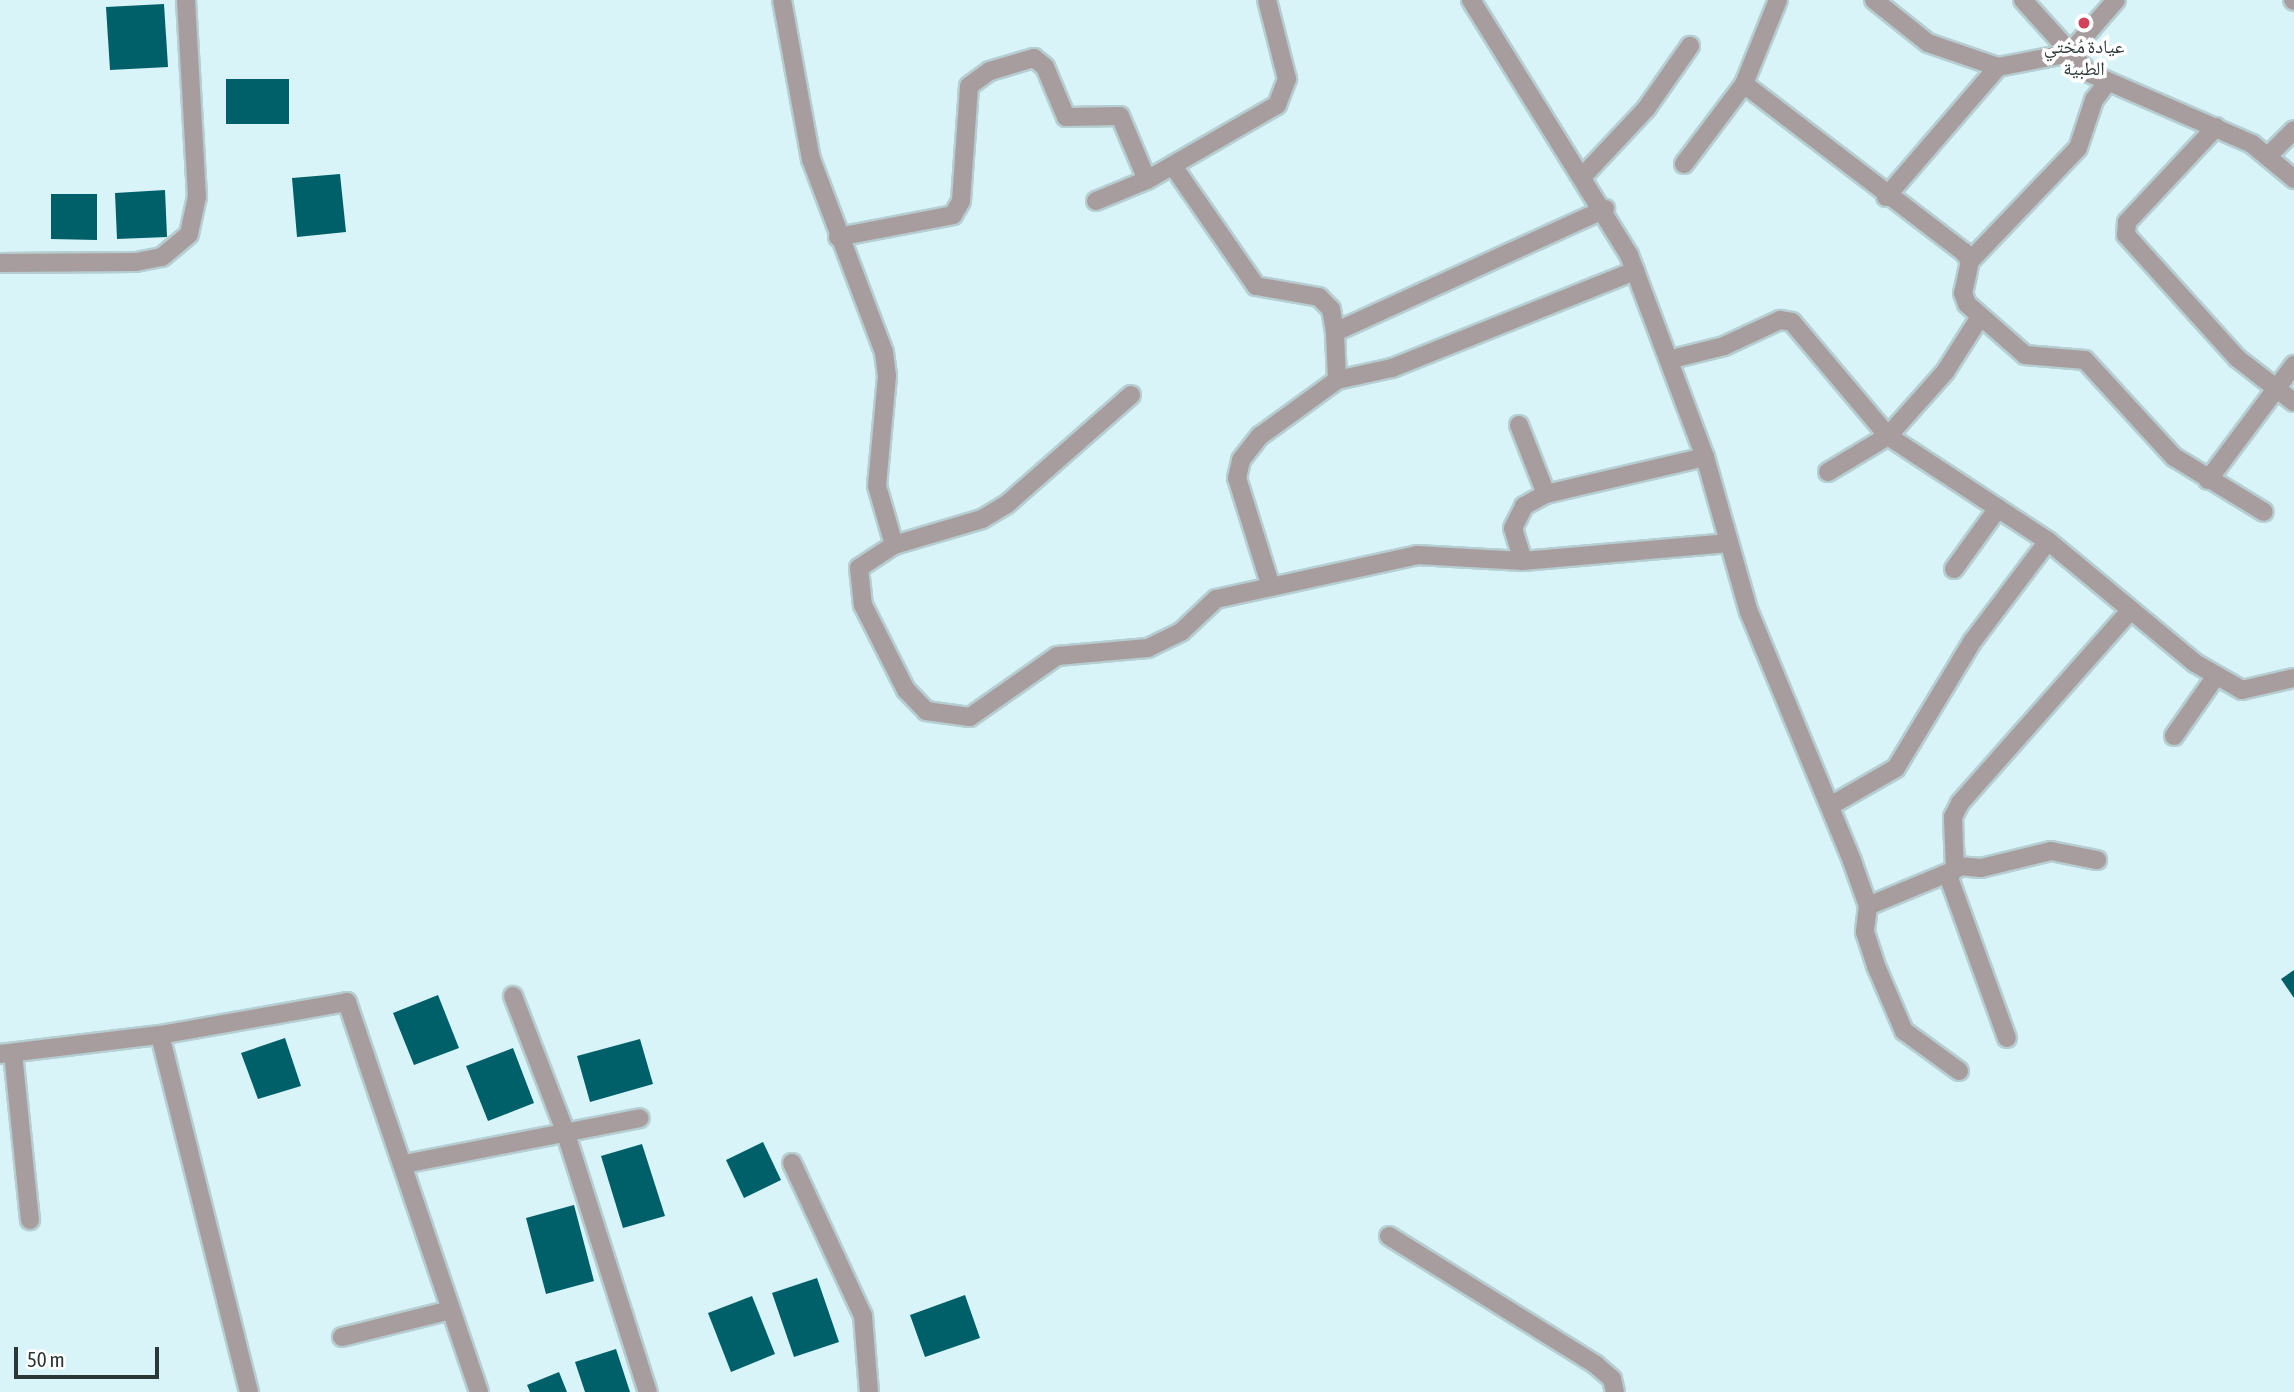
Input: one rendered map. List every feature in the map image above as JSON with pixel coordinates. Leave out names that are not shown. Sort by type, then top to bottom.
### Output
[{"type":"street","points":[[0,263],[136,262],[162,257],[190,234],[197,197],[186,0]]},
{"type":"street","points":[[782,0],[811,159],[838,237],[884,352],[887,388],[877,486],[894,545]]},
{"type":"street","points":[[1096,201],[1147,180],[1277,105],[1287,79],[1267,0]]},
{"type":"street","points":[[1471,0],[1605,209],[1635,271],[1672,359],[1705,457],[1749,612],[1830,806],[1868,906],[1868,946],[1900,1024],[1959,1071]]},
{"type":"street","points":[[1684,164],[1744,85],[1777,0]]},
{"type":"street","points":[[1874,0],[1928,43],[1998,68],[2070,53],[2116,0]]},
{"type":"street","points":[[2023,0],[2070,53],[2107,83],[2216,127],[2269,155],[2294,178]]},
{"type":"street","points":[[1583,176],[1637,119],[1690,46]]},
{"type":"street","points":[[838,237],[953,215],[961,201],[969,86],[989,71],[1034,58],[1045,66],[1066,117],[1120,116],[1147,180]]},
{"type":"street","points":[[1886,197],[1998,68]]},
{"type":"street","points":[[2107,83],[2094,100],[2078,148],[1970,261],[1963,293],[1980,317],[2034,359],[2069,355],[2085,360],[2174,457],[2264,512]]},
{"type":"street","points":[[1744,85],[1970,261]]},
{"type":"street","points":[[2216,127],[2127,222],[2126,235],[2223,344],[2294,402]]},
{"type":"street","points":[[2269,155],[2294,130]]},
{"type":"street","points":[[1173,166],[1256,286],[1319,297],[1331,309],[1337,380]]},
{"type":"street","points":[[1335,332],[1605,209]]},
{"type":"street","points":[[1271,587],[1239,498],[1241,460],[1260,436],[1337,380],[1392,368],[1635,271]]},
{"type":"street","points":[[1828,472],[1888,436],[1945,372],[1980,317]]},
{"type":"street","points":[[1672,359],[1724,346],[1780,320],[1792,322],[1888,436],[2048,541],[2130,611],[2216,676],[2258,691],[2294,678]]},
{"type":"street","points":[[2208,480],[2274,386],[2294,365]]},
{"type":"street","points":[[1131,395],[1007,504],[982,519],[894,545],[859,568],[863,604],[906,690],[926,710],[945,717],[984,710],[1057,656],[1148,648],[1181,632],[1216,599],[1439,551],[1523,561],[1728,543]]},
{"type":"street","points":[[1519,425],[1546,494]]},
{"type":"street","points":[[1523,561],[1513,528],[1517,516],[1546,494],[1705,457]]},
{"type":"street","points":[[1954,569],[1998,508]]},
{"type":"street","points":[[1830,806],[1896,768],[1972,642],[2048,541]]},
{"type":"street","points":[[2007,1038],[1953,872],[1953,817],[1960,803],[2130,611]]},
{"type":"street","points":[[2174,736],[2216,676]]},
{"type":"street","points":[[1868,906],[1953,872],[1981,868],[2045,851],[2096,860]]},
{"type":"street","points":[[513,996],[565,1131],[648,1392]]},
{"type":"street","points":[[30,1220],[6,1053],[160,1035],[347,1002],[479,1392]]},
{"type":"street","points":[[160,1035],[249,1392]]},
{"type":"street","points":[[404,1164],[640,1118]]},
{"type":"street","points":[[792,1163],[863,1316],[869,1392]]},
{"type":"street","points":[[1388,1236],[1596,1365],[1612,1379],[1615,1392]]},
{"type":"street","points":[[342,1337],[451,1310]]},
{"type":"building","points":[[164,4],[168,67],[110,70],[106,7]]},
{"type":"building","points":[[226,79],[289,79],[289,124],[226,124]]},
{"type":"building","points":[[340,174],[346,232],[297,237],[292,178]]},
{"type":"building","points":[[165,190],[167,237],[117,239],[115,193]]},
{"type":"building","points":[[51,194],[97,194],[97,240],[51,239]]},
{"type":"building","points":[[2294,970],[2294,998],[2281,979]]},
{"type":"building","points":[[438,995],[459,1048],[414,1065],[393,1013]]},
{"type":"building","points":[[285,1038],[301,1086],[258,1099],[241,1053]]},
{"type":"building","points":[[640,1039],[653,1084],[590,1102],[577,1056]]},
{"type":"building","points":[[513,1048],[534,1103],[488,1121],[466,1066]]},
{"type":"building","points":[[763,1142],[781,1180],[744,1198],[726,1160]]},
{"type":"building","points":[[642,1144],[665,1216],[623,1228],[601,1156]]},
{"type":"building","points":[[574,1205],[594,1281],[546,1294],[526,1218]]},
{"type":"building","points":[[817,1278],[839,1342],[794,1357],[772,1293]]},
{"type":"building","points":[[965,1295],[980,1338],[925,1357],[910,1315]]},
{"type":"building","points":[[752,1296],[775,1354],[731,1372],[708,1313]]},
{"type":"building","points":[[616,1349],[630,1392],[585,1392],[575,1362]]},
{"type":"building","points":[[559,1372],[567,1392],[530,1392],[527,1385]]},
{"type":"place","name":"عيادة مُختي الطبية","points":[[2084,23]]}]
